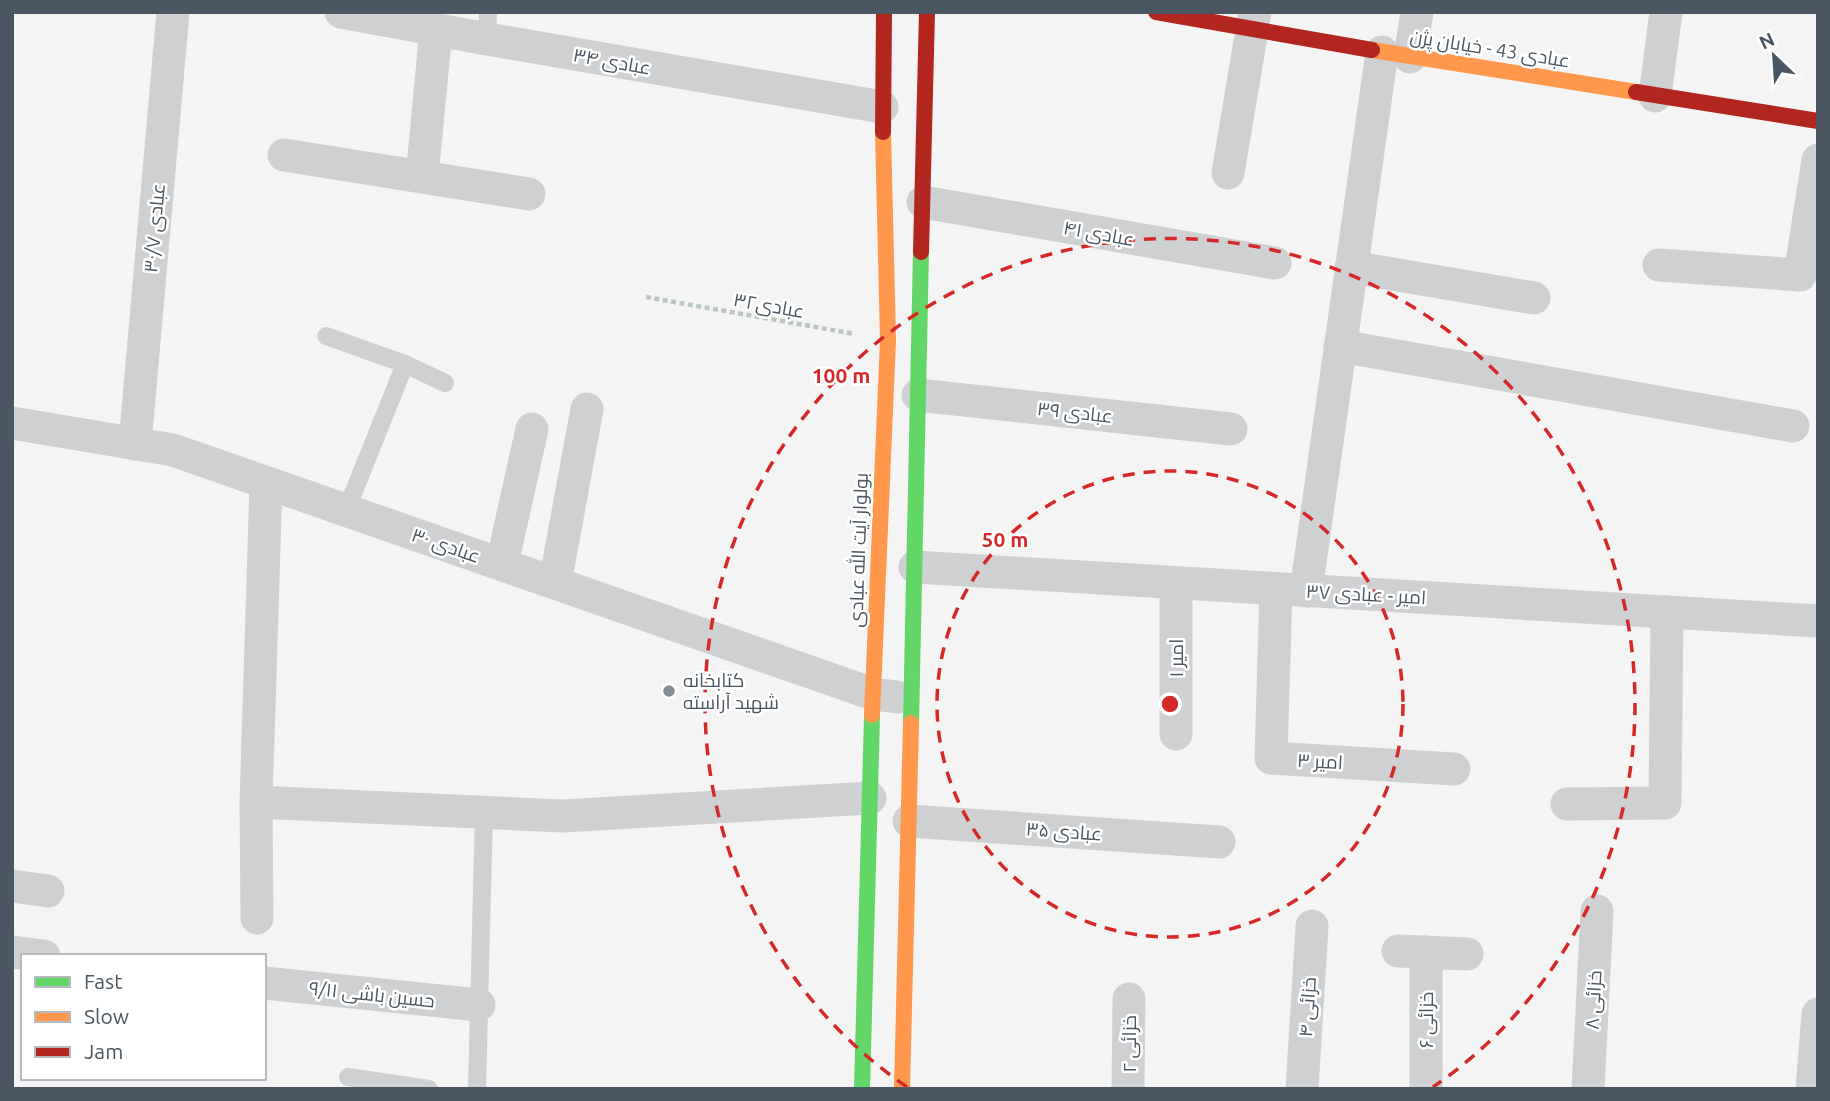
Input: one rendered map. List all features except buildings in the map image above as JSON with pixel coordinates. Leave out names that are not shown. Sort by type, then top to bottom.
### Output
[{"type":"main road","name":"بولوار آیت الله عبادی","points":[[862,1089],[873,694],[888,340],[882,107],[884,12]]},
{"type":"main road","points":[[902,1089],[927,12]]},
{"type":"main road","name":"عبادی 43 - خیابان پژن","points":[[1156,12],[1253,21],[1396,55],[1818,121]]},
{"type":"street","name":"عبادی ۳۰/۷","points":[[135,444],[173,12]]},
{"type":"street","name":"عبادی ۳۴","points":[[341,12],[436,30],[487,26],[882,107]]},
{"type":"street","points":[[1291,590],[1340,346],[1351,267],[1396,55],[1417,12]]},
{"type":"street","points":[[1656,96],[1666,12]]},
{"type":"street","points":[[1228,173],[1253,21]]},
{"type":"street","points":[[422,177],[436,30]]},
{"type":"street","points":[[284,155],[529,194]]},
{"type":"street","points":[[1659,265],[1800,275],[1818,160]]},
{"type":"street","name":"عبادی ۴۱","points":[[923,202],[1275,264]]},
{"type":"street","points":[[1351,267],[1534,299]]},
{"type":"street","points":[[1340,346],[1794,426]]},
{"type":"street","name":"عبادی ۳۹","points":[[918,395],[1231,429]]},
{"type":"street","points":[[555,583],[587,409]]},
{"type":"street","name":"عبادی ۳۰","points":[[12,423],[173,450],[873,694],[912,699]]},
{"type":"street","points":[[502,564],[531,429]]},
{"type":"street","points":[[257,918],[256,802],[266,483]]},
{"type":"street","name":"امیر - عبادی ۳۷","points":[[915,567],[1818,621]]},
{"type":"street","name":"امیر ۱","points":[[1176,583],[1176,734]]},
{"type":"street","name":"امیر ۳","points":[[1291,590],[1271,758],[1454,769]]},
{"type":"street","points":[[1567,804],[1665,803],[1667,612]]},
{"type":"street","points":[[256,802],[563,816],[870,798]]},
{"type":"street","name":"عبادی ۳۵","points":[[909,821],[1219,842]]},
{"type":"street","points":[[12,886],[48,891]]},
{"type":"street","name":"خزائی ۸","points":[[1588,1089],[1597,911]]},
{"type":"street","name":"خزائی ۴","points":[[1302,1089],[1312,926]]},
{"type":"street","name":"خزائی ۶","points":[[1426,1089],[1412,951],[1467,954]]},
{"type":"street","name":"حسین باشی ۹/۱۱","points":[[266,983],[479,1005]]},
{"type":"street","name":"خزائی ۲","points":[[1128,1089],[1129,999]]},
{"type":"street","points":[[1812,1089],[1818,1014]]},
{"type":"lane","points":[[326,335],[405,364],[445,383]]},
{"type":"lane","points":[[346,511],[405,364]]},
{"type":"lane","points":[[477,1089],[484,812]]},
{"type":"lane","points":[[348,1077],[429,1089]]},
{"type":"path","name":"عبادی۳۲","points":[[646,297],[888,340]]},
{"type":"traffic: fast","points":[[911,723],[921,252]]},
{"type":"traffic: fast","points":[[862,1089],[872,715]]},
{"type":"traffic: slow","points":[[1372,50],[1636,92]]},
{"type":"traffic: slow","points":[[872,715],[888,340],[883,132]]},
{"type":"traffic: slow","points":[[902,1089],[911,723]]},
{"type":"traffic: jam","points":[[883,132],[884,12]]},
{"type":"traffic: jam","points":[[921,252],[927,12]]},
{"type":"traffic: jam","points":[[1156,12],[1372,50]]},
{"type":"traffic: jam","points":[[1636,92],[1818,121]]},
{"type":"place","name":"کتابخانه شهید آراسته","points":[[669,691]]}]
